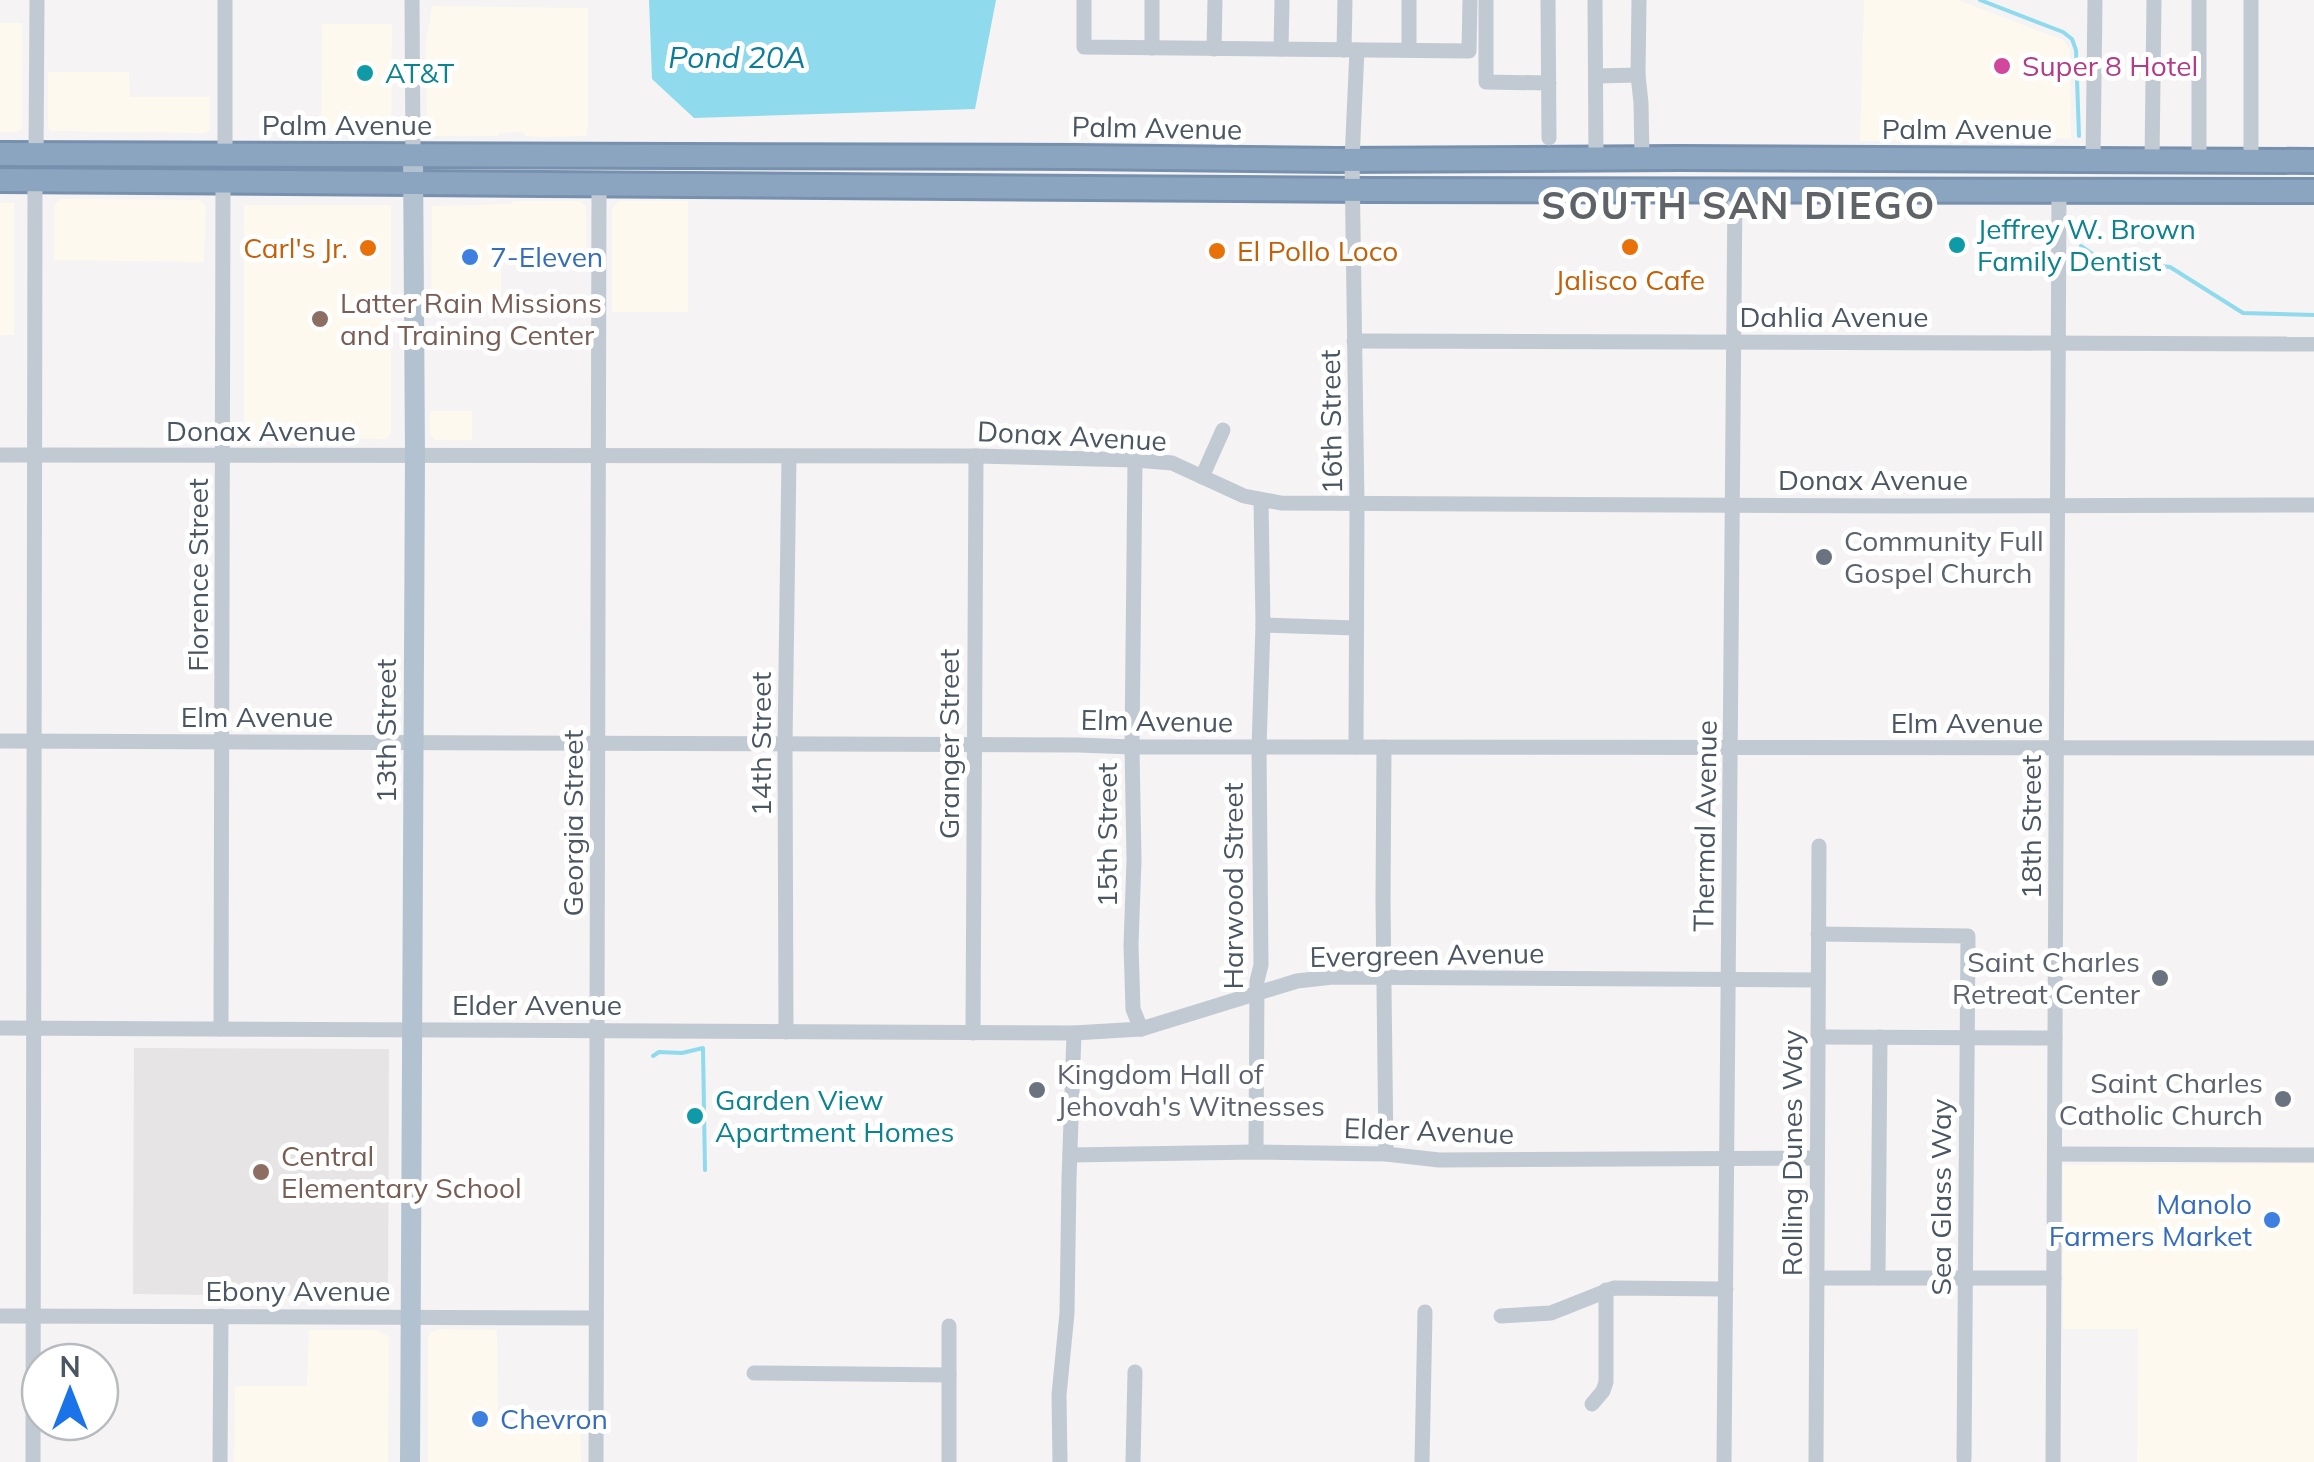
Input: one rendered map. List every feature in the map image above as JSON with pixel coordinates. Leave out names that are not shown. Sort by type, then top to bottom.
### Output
[{"type":"highway","name":"Palm Avenue","points":[[0,154],[2314,161]]},
{"type":"highway","points":[[35,180],[44,170],[117,162],[132,154]]},
{"type":"highway","name":"Palm Avenue","points":[[0,180],[1353,190],[2314,191]]},
{"type":"main road","name":"13th Street","points":[[410,1462],[414,155]]},
{"type":"street","points":[[36,154],[37,0]]},
{"type":"street","points":[[224,154],[225,0]]},
{"type":"street","name":"13th Street","points":[[412,0],[414,155]]},
{"type":"street","points":[[1084,0],[1084,47],[1469,51],[1470,0]]},
{"type":"street","points":[[1152,0],[1152,48]]},
{"type":"street","points":[[1214,48],[1215,0]]},
{"type":"street","points":[[1281,49],[1282,0]]},
{"type":"street","name":"16th Street","points":[[1345,0],[1357,87],[1352,160],[1356,748]]},
{"type":"street","points":[[1409,50],[1410,0]]},
{"type":"street","points":[[1486,0],[1486,82],[1549,83]]},
{"type":"street","points":[[1548,0],[1549,138]]},
{"type":"street","points":[[1595,0],[1596,160]]},
{"type":"street","points":[[1639,0],[1642,159]]},
{"type":"street","points":[[2094,160],[2095,0]]},
{"type":"street","points":[[2152,160],[2154,0]]},
{"type":"street","points":[[2199,0],[2199,160]]},
{"type":"street","points":[[2251,160],[2252,0]]},
{"type":"street","points":[[1597,76],[1638,74]]},
{"type":"street","points":[[32,1462],[35,180]]},
{"type":"street","name":"Florence Street","points":[[222,1029],[223,181]]},
{"type":"street","name":"Georgia Street","points":[[596,1462],[598,185]]},
{"type":"street","name":"Thermal Avenue","points":[[1724,1462],[1735,190]]},
{"type":"street","name":"18th Street","points":[[2053,1462],[2060,192]]},
{"type":"street","name":"Dahlia Avenue","points":[[1354,341],[2314,344]]},
{"type":"street","points":[[1202,476],[1223,430]]},
{"type":"street","name":"Donax Avenue","points":[[0,455],[976,456],[1135,460],[1172,463],[1244,496],[1281,503],[2314,505]]},
{"type":"street","name":"14th Street","points":[[786,1032],[789,456]]},
{"type":"street","name":"Granger Street","points":[[973,1033],[976,456]]},
{"type":"street","name":"15th Street","points":[[1135,460],[1131,945],[1134,1009],[1141,1029]]},
{"type":"street","name":"Harwood Street","points":[[1256,1152],[1261,500]]},
{"type":"street","points":[[1263,625],[1356,628]]},
{"type":"street","name":"Elm Avenue","points":[[0,741],[1259,748],[2314,748]]},
{"type":"street","points":[[1384,748],[1386,1154]]},
{"type":"street","name":"Rolling Dunes Way","points":[[1816,1461],[1819,846]]},
{"type":"street","name":"Sea Glass Way","points":[[1818,934],[1968,936],[1964,1459]]},
{"type":"street","name":"Evergreen Avenue","points":[[1074,1033],[1141,1029],[1297,981],[1315,979],[1818,980]]},
{"type":"street","name":"Elder Avenue","points":[[0,1028],[1074,1033]]},
{"type":"street","points":[[1060,1462],[1059,1395],[1067,1313],[1074,1033]]},
{"type":"street","points":[[1818,1037],[2055,1038]]},
{"type":"street","points":[[1878,1278],[1880,1037]]},
{"type":"street","name":"Elder Avenue","points":[[1070,1154],[1386,1154],[1438,1160],[1817,1158]]},
{"type":"street","points":[[2055,1154],[2314,1155]]},
{"type":"street","points":[[1817,1278],[2054,1278]]},
{"type":"street","points":[[1502,1316],[1551,1313],[1606,1290],[1726,1289]]},
{"type":"street","points":[[1592,1404],[1606,1382],[1606,1290]]},
{"type":"street","points":[[1422,1462],[1425,1312]]},
{"type":"street","name":"Ebony Avenue","points":[[0,1316],[596,1318]]},
{"type":"street","points":[[220,1462],[221,1316]]},
{"type":"street","points":[[948,1462],[949,1326]]},
{"type":"street","points":[[1133,1462],[1135,1372]]},
{"type":"street","points":[[754,1373],[949,1375]]},
{"type":"shaded area","points":[[1864,0],[1958,0],[2063,40],[2070,50],[2071,139],[1860,141]]},
{"type":"shaded area","points":[[432,6],[588,8],[586,136],[526,136],[523,132],[434,136],[427,127],[426,42]]},
{"type":"shaded area","points":[[0,23],[22,23],[22,129],[17,132],[0,132]]},
{"type":"shaded area","points":[[322,24],[392,24],[391,132],[321,132]]},
{"type":"shaded area","points":[[48,72],[129,72],[130,97],[210,97],[210,130],[52,131],[48,128]]},
{"type":"shaded area","points":[[61,199],[199,200],[206,205],[204,262],[54,260],[54,206]]},
{"type":"shaded area","points":[[580,201],[586,207],[587,262],[501,260],[501,312],[431,311],[432,206]]},
{"type":"shaded area","points":[[619,201],[688,201],[688,312],[612,312],[612,208]]},
{"type":"shaded area","points":[[0,203],[14,203],[14,335],[0,335]]},
{"type":"shaded area","points":[[244,205],[391,205],[391,433],[387,439],[244,435]]},
{"type":"shaded area","points":[[430,411],[472,411],[472,440],[435,440],[430,435]]},
{"type":"shaded area","name":"Central Elementary School","points":[[134,1048],[389,1049],[388,1297],[133,1294]]},
{"type":"shaded area","points":[[2314,1164],[2314,1462],[2137,1462],[2138,1329],[2063,1329],[2063,1165]]},
{"type":"shaded area","points":[[440,1329],[497,1330],[498,1421],[580,1422],[581,1462],[428,1462],[428,1337]]},
{"type":"shaded area","points":[[309,1330],[377,1330],[389,1337],[388,1462],[234,1462],[235,1386],[307,1386]]},
{"type":"water","name":"Pond 20A","points":[[649,0],[996,0],[975,109],[694,118],[652,79]]},
{"type":"waterway","points":[[1980,0],[2072,39],[2076,50],[2079,136]]},
{"type":"waterway","points":[[2081,246],[2098,258],[2170,267],[2243,313],[2314,315]]},
{"type":"waterway","points":[[653,1056],[659,1052],[682,1053],[703,1048],[705,1170]]},
{"type":"place","name":"Super 8 Hotel","points":[[2002,66]]},
{"type":"place","name":"AT&T","points":[[365,73]]},
{"type":"place","name":"Jeffrey W. Brown Family Dentist","points":[[1957,245]]},
{"type":"place","name":"Jalisco Cafe","points":[[1630,247]]},
{"type":"place","name":"Carl's Jr.","points":[[368,248]]},
{"type":"place","name":"El Pollo Loco","points":[[1217,251]]},
{"type":"place","name":"7-Eleven","points":[[470,257]]},
{"type":"place","name":"Latter Rain Missions and Training Center","points":[[320,319]]},
{"type":"place","name":"Community Full Gospel Church","points":[[1824,557]]},
{"type":"place","name":"Saint Charles Retreat Center","points":[[2160,978]]},
{"type":"place","name":"Kingdom Hall of Jehovah's Witnesses","points":[[1037,1090]]},
{"type":"place","name":"Saint Charles Catholic Church","points":[[2283,1099]]},
{"type":"place","name":"Garden View Apartment Homes","points":[[695,1116]]},
{"type":"place","name":"Central Elementary School","points":[[261,1172]]},
{"type":"place","name":"Manolo Farmers Market","points":[[2272,1220]]},
{"type":"place","name":"Chevron","points":[[480,1419]]},
{"type":"district","name":"SOUTH SAN DIEGO","points":[[1739,206]]}]
